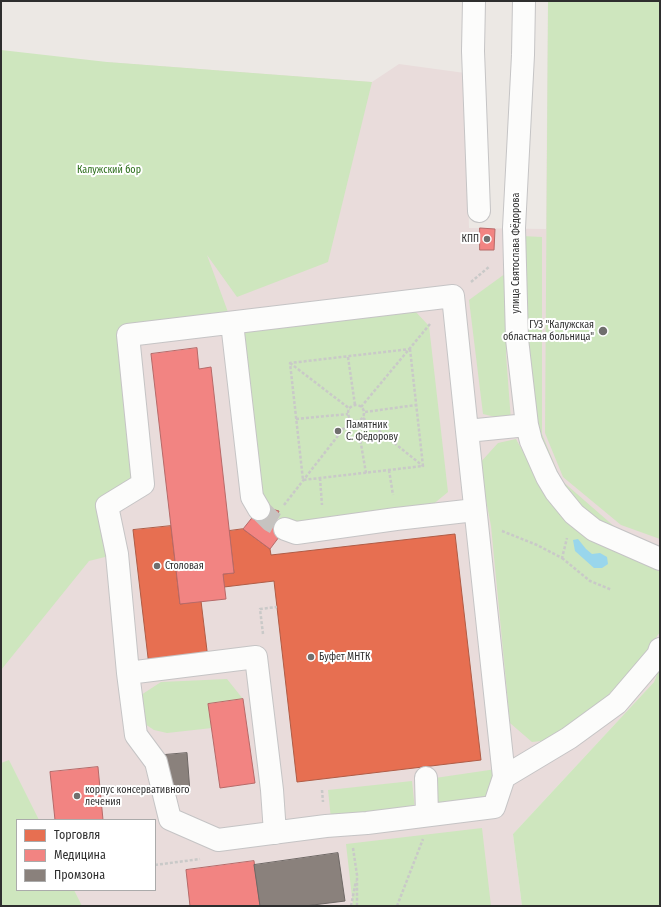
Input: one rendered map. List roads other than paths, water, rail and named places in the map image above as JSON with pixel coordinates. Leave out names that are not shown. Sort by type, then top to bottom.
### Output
[{"type":"street","points":[[474,1],[473,51],[479,211]]},
{"type":"street","name":"улица Святослава Фёдорова","points":[[524,1],[523,55],[514,228],[517,339],[527,425],[531,441],[547,477],[556,492],[574,514],[594,530],[660,559]]},
{"type":"street","points":[[453,296],[504,777],[494,807],[218,840],[170,820],[156,762],[136,736],[128,673],[117,554],[106,506],[143,484],[128,335],[232,323],[453,296]]},
{"type":"street","points":[[232,323],[252,497],[296,533],[475,510]]},
{"type":"street","points":[[467,431],[527,425]]},
{"type":"street","points":[[504,777],[569,738],[617,703],[658,655],[660,648]]},
{"type":"street","points":[[128,673],[256,657],[272,790],[275,833]]},
{"type":"street","points":[[426,778],[427,815]]},
{"type":"water","points":[[578,539],[592,554],[600,553],[607,557],[608,564],[602,568],[594,568],[575,551],[573,540]]},
{"type":"tunnel","points":[[259,509],[271,521],[285,529]]},
{"type":"place","name":"КПП","points":[[487,239]]},
{"type":"place","name":"ГУЗ \"Калужская областная больница\"","points":[[603,331]]},
{"type":"place","name":"Памятник С. Фёдорову","points":[[338,431]]},
{"type":"place","name":"Столовая","points":[[157,566]]},
{"type":"place","name":"Буфет МНТК","points":[[311,657]]},
{"type":"place","name":"корпус консервативного лечения","points":[[77,796]]},
{"type":"park label","name":"Калужский бор","points":[[109,170]]}]
